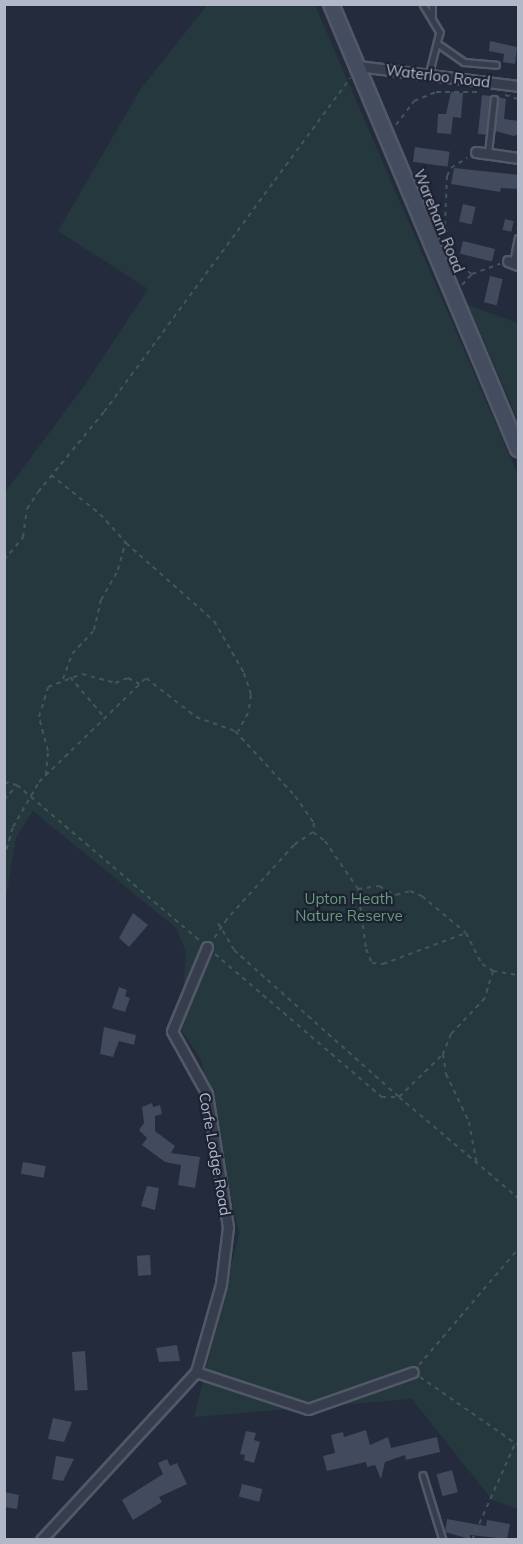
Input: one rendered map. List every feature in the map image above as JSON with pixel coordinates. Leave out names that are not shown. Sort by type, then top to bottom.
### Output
[{"type":"street","name":"Wareham Road","points":[[331,4],[519,449]]},
{"type":"street","name":"Waterloo Road","points":[[358,66],[519,86]]},
{"type":"street","points":[[476,152],[519,158]]},
{"type":"street","name":"Corfe Lodge Road","points":[[41,1539],[196,1372],[221,1284],[228,1227],[207,1094],[172,1031],[207,947]]},
{"type":"street","points":[[196,1372],[308,1408],[413,1372]]},
{"type":"lane","points":[[423,4],[440,32],[429,75]]},
{"type":"lane","points":[[432,4],[432,17]]},
{"type":"lane","points":[[437,43],[464,62],[496,65]]},
{"type":"lane","points":[[488,154],[494,99]]},
{"type":"lane","points":[[513,263],[519,237]]},
{"type":"lane","points":[[423,1475],[443,1539]]},
{"type":"path","points":[[4,560],[23,537],[27,509],[51,475],[104,412],[358,66]]},
{"type":"path","points":[[387,137],[414,101],[436,92],[479,92]]},
{"type":"path","points":[[503,95],[519,99]]},
{"type":"path","points":[[472,274],[459,266],[445,225],[447,176],[451,168],[476,152]]},
{"type":"path","points":[[453,297],[472,274],[513,263]]},
{"type":"path","points":[[51,475],[100,514],[126,543],[214,621],[244,673],[250,695],[248,713],[237,734]]},
{"type":"path","points":[[63,679],[72,654],[94,630],[100,600],[118,570],[126,543]]},
{"type":"path","points":[[46,775],[48,751],[39,717],[48,687],[63,679],[82,674],[115,683],[128,678],[141,685]]},
{"type":"path","points":[[70,677],[105,718]]},
{"type":"path","points":[[4,858],[13,827],[30,796],[46,775],[146,678],[196,717],[237,734],[311,815],[313,832],[325,841],[358,889],[366,949],[372,963],[383,964],[466,933]]},
{"type":"path","points":[[4,782],[17,784],[382,1097],[399,1097],[442,1054],[451,1034],[485,998],[493,971]]},
{"type":"path","points":[[4,800],[17,784]]},
{"type":"path","points":[[207,947],[220,932],[227,919],[294,845],[313,832]]},
{"type":"path","points":[[358,889],[379,886],[396,895],[410,891],[422,896],[466,933],[482,964],[493,971],[519,975]]},
{"type":"path","points":[[218,923],[220,932],[234,950],[477,1166],[519,1198]]},
{"type":"path","points":[[442,1054],[446,1074],[469,1122],[477,1166]]},
{"type":"path","points":[[519,1249],[413,1372],[519,1445]]},
{"type":"path","points":[[472,1539],[514,1443]]},
{"type":"green space","name":"Upton Heath Nature Reserve","points":[[207,5],[315,5],[518,475],[518,1509],[492,1500],[412,1399],[194,1417],[239,1233],[201,1060],[180,1028],[186,952],[176,928],[33,811],[16,838],[5,904],[5,492],[84,386],[148,289],[58,231],[140,90]]},
{"type":"green space","points":[[468,305],[518,323],[518,420]]},
{"type":"building","points":[[490,41],[517,47],[515,64],[503,62],[504,54],[489,51]]},
{"type":"building","points":[[451,92],[463,93],[461,118],[453,117],[451,134],[437,133],[438,114],[446,114]]},
{"type":"building","points":[[482,95],[491,96],[487,135],[478,134]]},
{"type":"building","points":[[498,97],[506,99],[504,119],[519,121],[519,134],[514,136],[495,131]]},
{"type":"building","points":[[415,147],[450,152],[448,167],[413,162]]},
{"type":"building","points":[[454,168],[519,175],[519,189],[501,188],[500,192],[451,184]]},
{"type":"building","points":[[463,204],[476,207],[472,224],[459,222]]},
{"type":"building","points":[[505,219],[514,221],[511,232],[503,230]]},
{"type":"building","points":[[463,241],[495,249],[492,262],[460,254]]},
{"type":"building","points":[[490,276],[503,279],[497,305],[484,302]]},
{"type":"building","points":[[133,913],[148,925],[129,947],[119,938]]},
{"type":"building","points":[[119,987],[127,990],[125,996],[130,998],[125,1012],[112,1008]]},
{"type":"building","points":[[104,1027],[136,1035],[134,1045],[119,1041],[113,1057],[100,1054]]},
{"type":"building","points":[[152,1103],[153,1107],[160,1105],[162,1114],[155,1116],[155,1131],[175,1146],[171,1153],[200,1157],[195,1188],[178,1185],[181,1165],[165,1162],[142,1145],[147,1138],[139,1130],[144,1123],[142,1107]]},
{"type":"building","points":[[23,1162],[46,1166],[44,1178],[21,1174]]},
{"type":"building","points":[[147,1186],[159,1188],[155,1210],[141,1206]]},
{"type":"building","points":[[150,1255],[151,1275],[138,1276],[137,1256]]},
{"type":"building","points":[[177,1345],[180,1361],[159,1362],[156,1348]]},
{"type":"building","points":[[85,1351],[88,1390],[75,1391],[72,1352]]},
{"type":"building","points":[[53,1418],[72,1422],[64,1442],[48,1439]]},
{"type":"building","points":[[366,1430],[370,1445],[388,1437],[391,1448],[437,1437],[440,1452],[406,1460],[405,1455],[385,1462],[381,1479],[375,1465],[367,1467],[366,1462],[327,1471],[323,1456],[335,1453],[331,1435],[343,1432],[344,1437]]},
{"type":"building","points":[[246,1431],[256,1433],[254,1440],[260,1442],[254,1463],[244,1460],[245,1455],[240,1454]]},
{"type":"building","points":[[56,1456],[74,1459],[63,1481],[52,1479]]},
{"type":"building","points":[[167,1459],[170,1466],[177,1463],[187,1484],[159,1497],[162,1502],[133,1520],[122,1500],[163,1474],[158,1463]]},
{"type":"building","points":[[452,1470],[458,1492],[442,1496],[437,1474]]},
{"type":"building","points":[[242,1484],[262,1489],[259,1502],[239,1497]]},
{"type":"building","points":[[4,1492],[19,1495],[17,1509],[4,1507]]},
{"type":"building","points":[[447,1519],[486,1526],[487,1520],[510,1524],[507,1539],[470,1535],[470,1539],[445,1532]]}]
